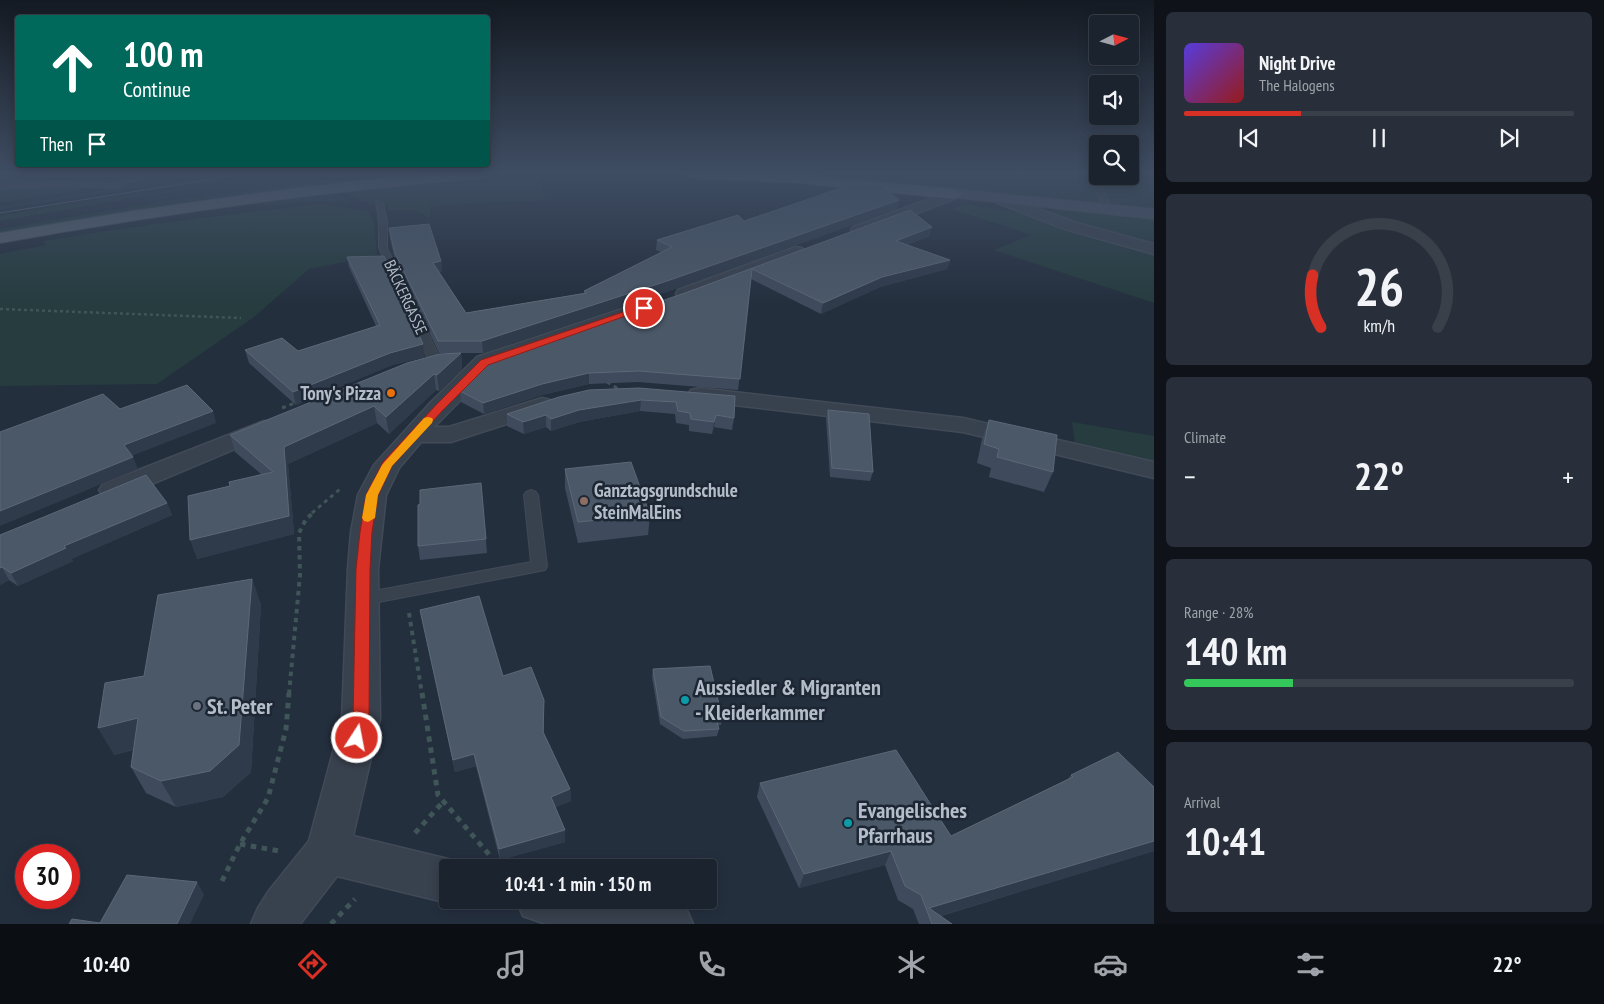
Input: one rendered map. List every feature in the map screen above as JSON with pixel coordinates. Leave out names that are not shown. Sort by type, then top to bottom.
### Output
[{"type":"main road","points":[[0,226],[52,217]]},
{"type":"main road","points":[[0,238],[118,217]]},
{"type":"street","points":[[844,235],[892,217]]},
{"type":"street","points":[[1047,217],[1071,226],[1154,249]]},
{"type":"street","points":[[410,369],[449,360],[485,362],[593,324],[660,303],[816,245]]},
{"type":"street","points":[[274,924],[284,908],[328,852],[361,719],[363,569],[372,495],[387,465],[439,407],[485,362]]},
{"type":"street","points":[[680,393],[963,426],[1154,470]]},
{"type":"street","points":[[414,435],[451,434],[560,400]]},
{"type":"street","points":[[92,499],[288,418]]},
{"type":"street","points":[[328,852],[439,879]]},
{"type":"street","points":[[588,909],[670,924]]},
{"type":"lane","name":"BÄCKERGASSE","points":[[382,217],[383,248],[449,360]]},
{"type":"lane","points":[[363,599],[539,566],[531,495]]},
{"type":"path","points":[[0,309],[241,318]]},
{"type":"path","points":[[604,380],[621,390]]},
{"type":"path","points":[[222,881],[240,844],[268,798],[286,730],[300,575],[299,533],[306,519],[331,495]]},
{"type":"path","points":[[402,592],[408,606],[438,795],[492,858]]},
{"type":"path","points":[[411,839],[443,802]]},
{"type":"path","points":[[240,844],[283,851]]},
{"type":"path","points":[[330,924],[361,893]]},
{"type":"green space","points":[[0,217],[23,217],[0,221]]},
{"type":"green space","points":[[70,217],[98,217],[0,234],[0,229]]},
{"type":"green space","points":[[208,217],[371,217],[374,223],[377,255],[309,269],[254,317],[157,384],[0,386],[0,254],[46,245],[44,241]]},
{"type":"green space","points":[[976,217],[1039,217],[1154,252],[1154,303],[994,250],[1031,235]]},
{"type":"green space","points":[[1055,217],[1154,218],[1154,247]]},
{"type":"green space","points":[[1072,422],[1154,436],[1154,461],[1075,443]]},
{"type":"building","points":[[731,217],[740,217],[744,221],[755,217],[850,217],[670,280],[482,341],[438,341],[395,253],[389,228],[429,224],[441,261],[433,263],[466,313],[587,293],[584,291],[672,247],[657,240]]},
{"type":"building","points":[[891,217],[919,217],[932,227],[896,241],[950,260],[882,277],[823,303],[752,269],[740,379],[639,371],[589,373],[542,384],[483,403],[460,391],[493,358],[685,293]]},
{"type":"building","points":[[384,256],[423,344],[390,353],[293,392],[245,350],[282,338],[298,351],[380,325],[347,257]]},
{"type":"building","points":[[461,353],[437,375],[434,374],[386,417],[374,406],[284,447],[289,516],[190,540],[188,496],[230,486],[229,482],[273,472],[230,435],[407,363],[440,354]]},
{"type":"building","points":[[187,385],[213,411],[124,445],[133,457],[0,511],[0,432],[103,394],[120,409]]},
{"type":"building","points":[[639,388],[735,396],[734,418],[716,415],[714,422],[691,419],[690,413],[678,411],[676,402],[641,400],[579,410],[551,419],[546,415],[523,422],[507,414],[559,397],[589,390]]},
{"type":"building","points":[[828,410],[869,414],[873,472],[832,468]]},
{"type":"building","points":[[989,420],[1057,435],[1053,472],[997,457],[999,449],[984,444]]},
{"type":"building","points":[[631,462],[650,515],[578,522],[565,469]]},
{"type":"building","points":[[146,475],[167,503],[64,546],[66,548],[11,573],[2,567],[0,568],[0,535]]},
{"type":"building","points":[[481,483],[486,539],[418,546],[420,490]]},
{"type":"building","name":"St. Peter","points":[[252,579],[239,745],[210,771],[161,781],[131,767],[138,718],[98,728],[105,683],[144,676],[158,595]]},
{"type":"building","points":[[479,596],[503,676],[531,667],[544,700],[543,732],[570,789],[551,797],[565,830],[499,849],[474,754],[453,760],[420,610]]},
{"type":"building","name":"Aussiedler & Migranten - Kleiderkammer","points":[[710,666],[722,717],[716,718],[719,729],[684,731],[661,717],[653,669]]},
{"type":"building","points":[[896,750],[951,836],[1073,777],[1071,775],[1118,752],[1154,787],[1154,841],[929,908],[952,924],[932,924],[921,895],[905,886],[891,851],[804,874],[760,783]]},
{"type":"building","points":[[127,875],[197,882],[177,924],[69,924],[72,919],[100,923]]},
{"type":"slow traffic","points":[[368,518],[372,495],[387,465],[428,420]]},
{"type":"place","name":"Tony's Pizza","points":[[391,393]]},
{"type":"place","name":"Ganztagsgrundschule SteinMalEins","points":[[584,501]]},
{"type":"place","name":"Aussiedler & Migranten - Kleiderkammer","points":[[685,700]]},
{"type":"place","name":"St. Peter","points":[[197,706]]},
{"type":"place","name":"Evangelisches Pfarrhaus","points":[[848,823]]},
{"type":"route","points":[[357,738],[361,719],[363,569],[366,532],[372,495],[387,465],[439,407],[485,362],[644,308]]}]
